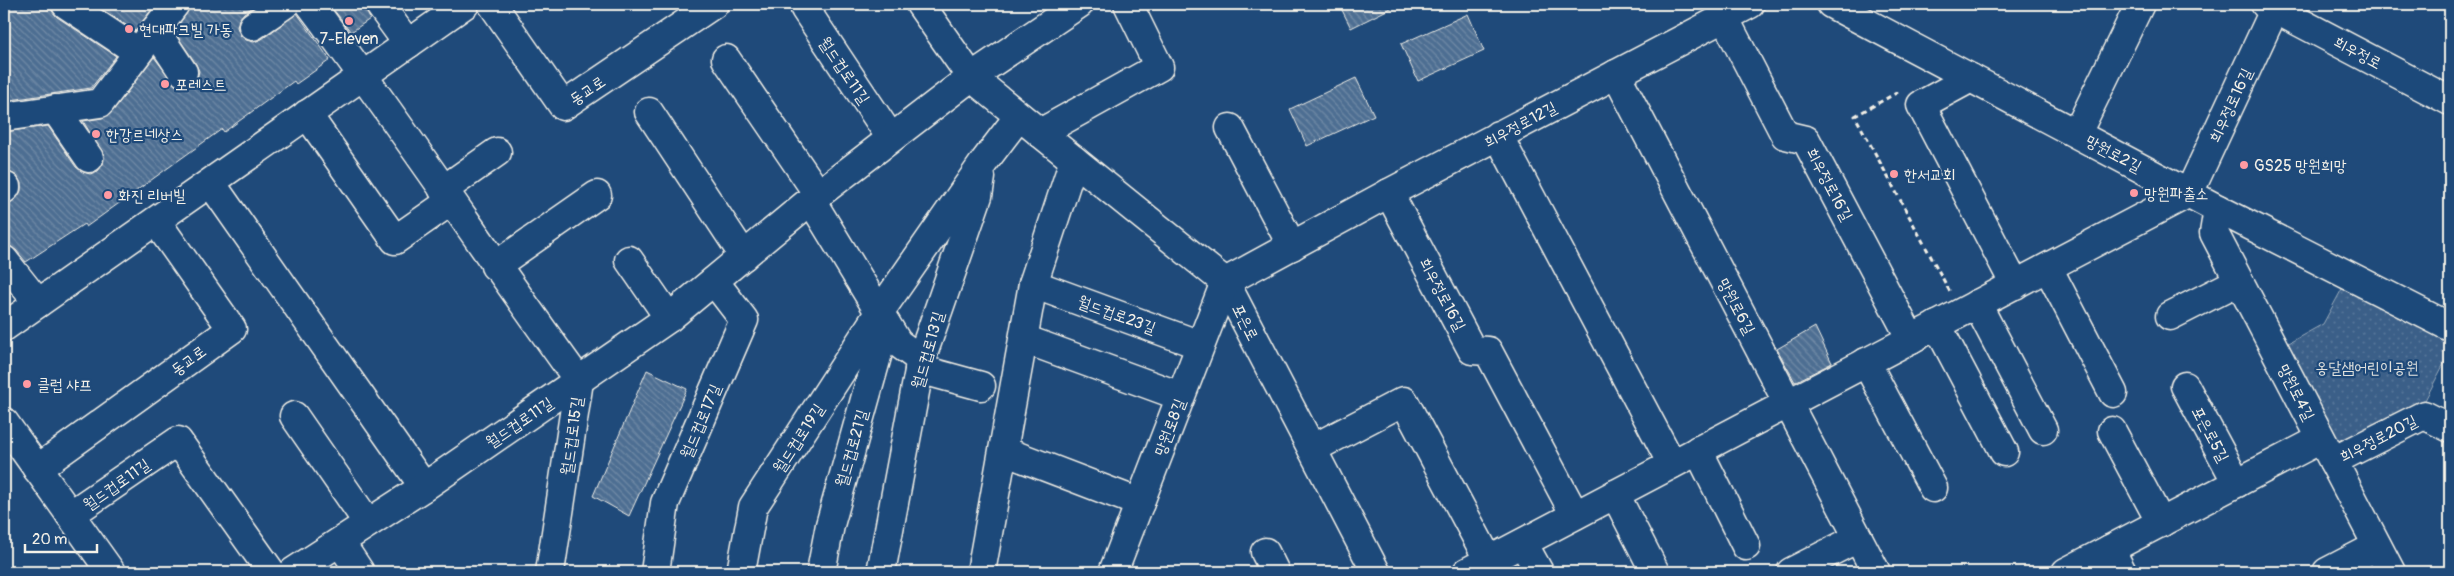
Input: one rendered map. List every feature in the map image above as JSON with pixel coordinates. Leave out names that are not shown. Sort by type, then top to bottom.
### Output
[{"type":"street","points":[[66,4],[138,52]]},
{"type":"street","points":[[4,117],[100,103],[175,4]]},
{"type":"street","points":[[254,26],[285,4]]},
{"type":"street","name":"월드컵로15길","points":[[310,4],[363,75],[495,266],[579,381],[550,572]]},
{"type":"street","points":[[380,4],[408,44]]},
{"type":"street","points":[[4,327],[465,4]]},
{"type":"street","name":"동교로","points":[[492,4],[563,106],[714,4]]},
{"type":"street","name":"월드컵로11길","points":[[812,4],[805,9],[890,138]]},
{"type":"street","name":"포은로","points":[[920,4],[971,77],[1225,282],[1376,572]]},
{"type":"street","name":"월드컵로11길","points":[[293,572],[424,487],[669,318],[814,197],[890,138],[971,77],[1079,4]]},
{"type":"street","points":[[1040,133],[1159,67],[1128,4]]},
{"type":"street","name":"희우정로12길","points":[[1225,282],[1498,135],[1750,4]]},
{"type":"street","name":"망원로2길","points":[[1831,4],[2218,209],[2450,327]]},
{"type":"street","points":[[2077,133],[2140,4]]},
{"type":"street","name":"희우정로16길","points":[[2189,193],[2272,5]]},
{"type":"street","name":"희우정로","points":[[2272,5],[2450,101]]},
{"type":"street","name":"희우정로16길","points":[[1724,17],[1785,135],[1806,140],[1911,339]]},
{"type":"street","points":[[155,30],[183,72]]},
{"type":"street","points":[[726,59],[814,197],[882,319],[898,343],[920,364],[981,386]]},
{"type":"street","name":"망원로6길","points":[[1616,74],[1876,572]]},
{"type":"street","points":[[1971,78],[1921,105],[2015,285]]},
{"type":"street","points":[[55,109],[89,158]]},
{"type":"street","points":[[649,112],[744,256]]},
{"type":"street","points":[[307,114],[395,240],[497,152]]},
{"type":"street","name":"월드컵로19길","points":[[742,572],[752,507],[882,319],[984,162],[1019,116]]},
{"type":"street","points":[[1230,128],[1292,246]]},
{"type":"street","points":[[1498,135],[1672,464]]},
{"type":"street","points":[[981,572],[1034,284],[1074,160]]},
{"type":"street","name":"월드컵로13길","points":[[881,572],[920,364],[978,196],[984,162]]},
{"type":"street","points":[[211,183],[424,487]]},
{"type":"street","name":"희우정로16길","points":[[1389,193],[1472,350],[1488,351],[1575,515]]},
{"type":"street","points":[[1312,449],[1404,401],[1478,566],[2189,193]]},
{"type":"street","points":[[495,266],[597,195]]},
{"type":"street","name":"망원로4길","points":[[2218,209],[2214,233],[2391,572]]},
{"type":"street","name":"동교로","points":[[37,469],[232,329],[156,221]]},
{"type":"street","points":[[4,260],[38,303]]},
{"type":"street","points":[[629,260],[669,318]]},
{"type":"street","points":[[2048,268],[2114,393]]},
{"type":"street","points":[[2170,316],[2239,281]]},
{"type":"street","name":"월드컵로17길","points":[[656,572],[665,503],[744,320],[714,282]]},
{"type":"street","name":"망원로8길","points":[[1113,572],[1225,282]]},
{"type":"street","name":"월드컵로23길","points":[[1034,284],[1200,345]]},
{"type":"street","points":[[1958,314],[2043,430]]},
{"type":"street","points":[[1958,314],[2004,452]]},
{"type":"street","name":"월드컵로21길","points":[[821,572],[830,525],[882,319]]},
{"type":"street","points":[[1024,339],[1180,396]]},
{"type":"street","points":[[1866,362],[1932,488]]},
{"type":"street","name":"포은로5길","points":[[2185,386],[2237,483]]},
{"type":"street","name":"희우정로20길","points":[[2327,450],[2424,415],[2450,428]]},
{"type":"street","points":[[294,416],[368,523]]},
{"type":"street","name":"월드컵로11길","points":[[4,422],[111,572]]},
{"type":"street","points":[[2112,431],[2161,523]]},
{"type":"street","name":"월드컵로11길","points":[[70,515],[178,441],[270,572]]},
{"type":"street","points":[[1698,450],[1746,546]]},
{"type":"street","points":[[2066,572],[2116,561],[2161,523],[2237,483],[2327,450]]},
{"type":"street","points":[[1004,451],[1140,503]]},
{"type":"street","points":[[1615,494],[1655,572]]},
{"type":"street","points":[[1791,572],[1858,538]]},
{"type":"street","points":[[340,542],[360,572]]},
{"type":"street","points":[[1523,542],[1539,572]]},
{"type":"street","points":[[2327,572],[2377,546]]},
{"type":"path","points":[[1905,88],[1855,116],[1958,314]]},
{"type":"green space","name":"옹달샘어린이공원","points":[[2343,287],[2450,343],[2450,352],[2422,406],[2342,449],[2287,344],[2323,324]]},
{"type":"building","points":[[4,4],[50,4],[52,11],[57,17],[116,56],[91,88],[4,101]]},
{"type":"building","points":[[94,4],[156,4],[135,31]]},
{"type":"building","points":[[190,4],[258,4],[244,13],[239,19],[237,27],[240,35],[246,40],[254,42],[262,39],[297,13],[330,60],[296,84],[294,81],[224,132],[222,129],[86,227],[84,224],[26,262],[16,250],[4,245],[4,204],[15,200],[21,191],[21,183],[17,176],[10,172],[4,172],[4,132],[48,126],[76,167],[90,174],[98,171],[103,164],[104,156],[83,121],[102,118],[112,112],[154,57],[176,86],[184,88],[192,85],[197,79],[199,71],[196,64],[174,31],[187,13]]},
{"type":"building","points":[[329,4],[364,4],[370,19],[351,32]]},
{"type":"building","points":[[1339,4],[1399,4],[1351,28]]},
{"type":"building","points":[[1468,14],[1484,51],[1418,81],[1401,44]]},
{"type":"building","points":[[1356,78],[1374,115],[1307,146],[1290,109]]},
{"type":"building","points":[[1815,327],[1832,363],[1795,382],[1777,349]]},
{"type":"building","points":[[647,370],[687,389],[629,516],[593,496]]},
{"type":"place","name":"7-Eleven","points":[[349,21]]},
{"type":"place","name":"현대파크빌 가동","points":[[129,29]]},
{"type":"place","name":"포레스트","points":[[165,84]]},
{"type":"place","name":"한강르네상스","points":[[96,134]]},
{"type":"place","name":"GS25 망원희망","points":[[2244,165]]},
{"type":"place","name":"한서교회","points":[[1894,174]]},
{"type":"place","name":"망원파출소","points":[[2134,193]]},
{"type":"place","name":"화진 리버빌","points":[[108,195]]},
{"type":"place","name":"클럽 샤프","points":[[27,384]]}]
